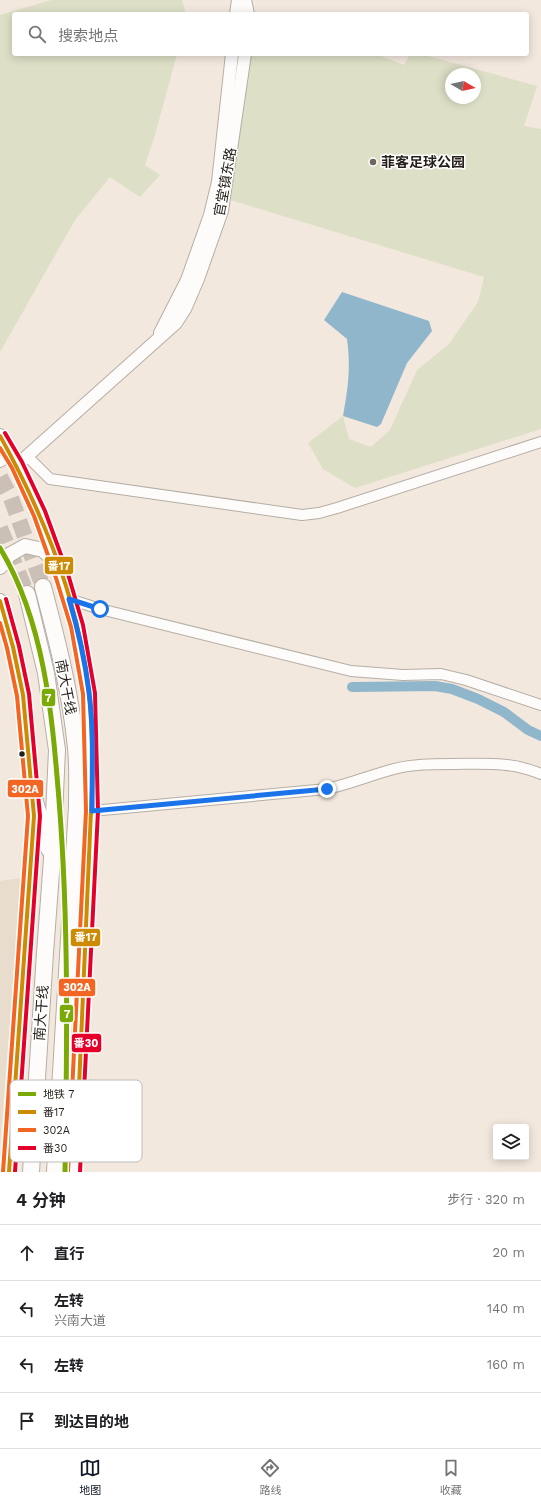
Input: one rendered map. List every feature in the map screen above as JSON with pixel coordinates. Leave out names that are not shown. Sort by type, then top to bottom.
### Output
[{"type":"highway","name":"南大干线","points":[[43,587],[68,698],[76,750],[77,806],[61,1080]]},
{"type":"highway","name":"南大干线","points":[[27,594],[46,673],[57,750],[52,859],[37,1080]]},
{"type":"highway","points":[[32,791],[52,859]]},
{"type":"highway","points":[[71,921],[90,853]]},
{"type":"highway","name":"南大干线","points":[[31,1172],[32,1162]]},
{"type":"highway","name":"南大干线","points":[[55,1172],[56,1162]]},
{"type":"main road","points":[[0,436],[9,461],[40,514],[58,563],[77,626],[89,693],[92,744],[92,811],[79,1080]]},
{"type":"main road","points":[[0,567],[9,555],[25,546],[43,550],[58,563]]},
{"type":"main road","points":[[0,601],[13,647],[23,695],[34,816],[16,1080]]},
{"type":"main road","points":[[9,1172],[10,1158]]},
{"type":"main road","points":[[74,1172],[75,1162]]},
{"type":"street","points":[[236,12],[238,0]]},
{"type":"street","points":[[245,0],[248,12]]},
{"type":"street","name":"官堂镇东路","points":[[156,341],[187,280],[210,216],[218,182],[232,56]]},
{"type":"street","name":"官堂镇东路","points":[[9,461],[28,456],[176,323],[185,309],[198,279],[222,211],[245,56]]},
{"type":"street","points":[[28,456],[50,479],[302,514],[319,513],[337,508],[541,442]]},
{"type":"street","points":[[69,599],[100,609],[351,671],[403,675],[441,674],[466,680],[541,705]]},
{"type":"street","points":[[92,811],[327,789],[350,784],[395,769],[421,764],[500,763],[526,768],[541,774]]},
{"type":"shaded area","points":[[21,878],[0,1147],[0,881]]},
{"type":"green space","points":[[51,0],[182,0],[185,12],[12,12],[12,56],[176,56],[155,135],[145,165],[160,175],[140,197],[110,177],[75,220],[0,352],[0,15]]},
{"type":"green space","name":"菲客足球公园","points":[[249,56],[381,56],[404,65],[409,56],[428,56],[472,68],[445,68],[445,104],[481,104],[481,71],[537,86],[524,126],[541,129],[541,429],[355,488],[323,469],[308,443],[343,416],[349,439],[371,447],[390,430],[417,370],[449,344],[478,302],[484,277],[227,199]]},
{"type":"water","points":[[342,292],[429,321],[432,331],[407,363],[381,424],[377,427],[343,416],[349,359],[347,339],[324,320]]},
{"type":"waterway","points":[[352,687],[435,686],[452,689],[478,699],[504,712],[528,730],[541,736]]},
{"type":"tunnel","points":[[0,477],[11,498],[43,587]]},
{"type":"tunnel","points":[[0,528],[27,594]]},
{"type":"metro line","name":"7","points":[[0,548],[15,577],[37,638],[44,670],[53,735],[62,846],[66,940],[66,1080]]},
{"type":"metro line","name":"7","points":[[65,1162],[65,1172]]},
{"type":"transit line","name":"番30","points":[[5,433],[22,462],[45,511],[68,574],[83,625],[95,693],[98,811],[85,1080]]},
{"type":"transit line","name":"番17","points":[[0,436],[28,489],[62,572],[78,630],[89,691],[92,739],[92,788],[79,1080]]},
{"type":"transit line","name":"302A","points":[[0,448],[12,468],[34,516],[56,578],[71,627],[83,694],[86,811],[73,1080]]},
{"type":"transit line","name":"番30","points":[[6,599],[19,646],[29,694],[40,816],[21,1080]]},
{"type":"transit line","name":"番17","points":[[0,601],[13,647],[23,695],[34,816],[15,1080]]},
{"type":"transit line","name":"302A","points":[[0,623],[17,696],[28,816],[3,1172]]},
{"type":"transit line","name":"番17","points":[[9,1172],[10,1158]]},
{"type":"transit line","name":"番30","points":[[15,1172],[16,1162]]},
{"type":"transit line","name":"302A","points":[[68,1162],[68,1172]]},
{"type":"transit line","name":"番30","points":[[80,1162],[80,1172]]},
{"type":"place","name":"菲客足球公园","points":[[373,162]]},
{"type":"route","points":[[100,609],[69,599],[77,626],[89,693],[92,744],[92,811],[327,789]]}]
